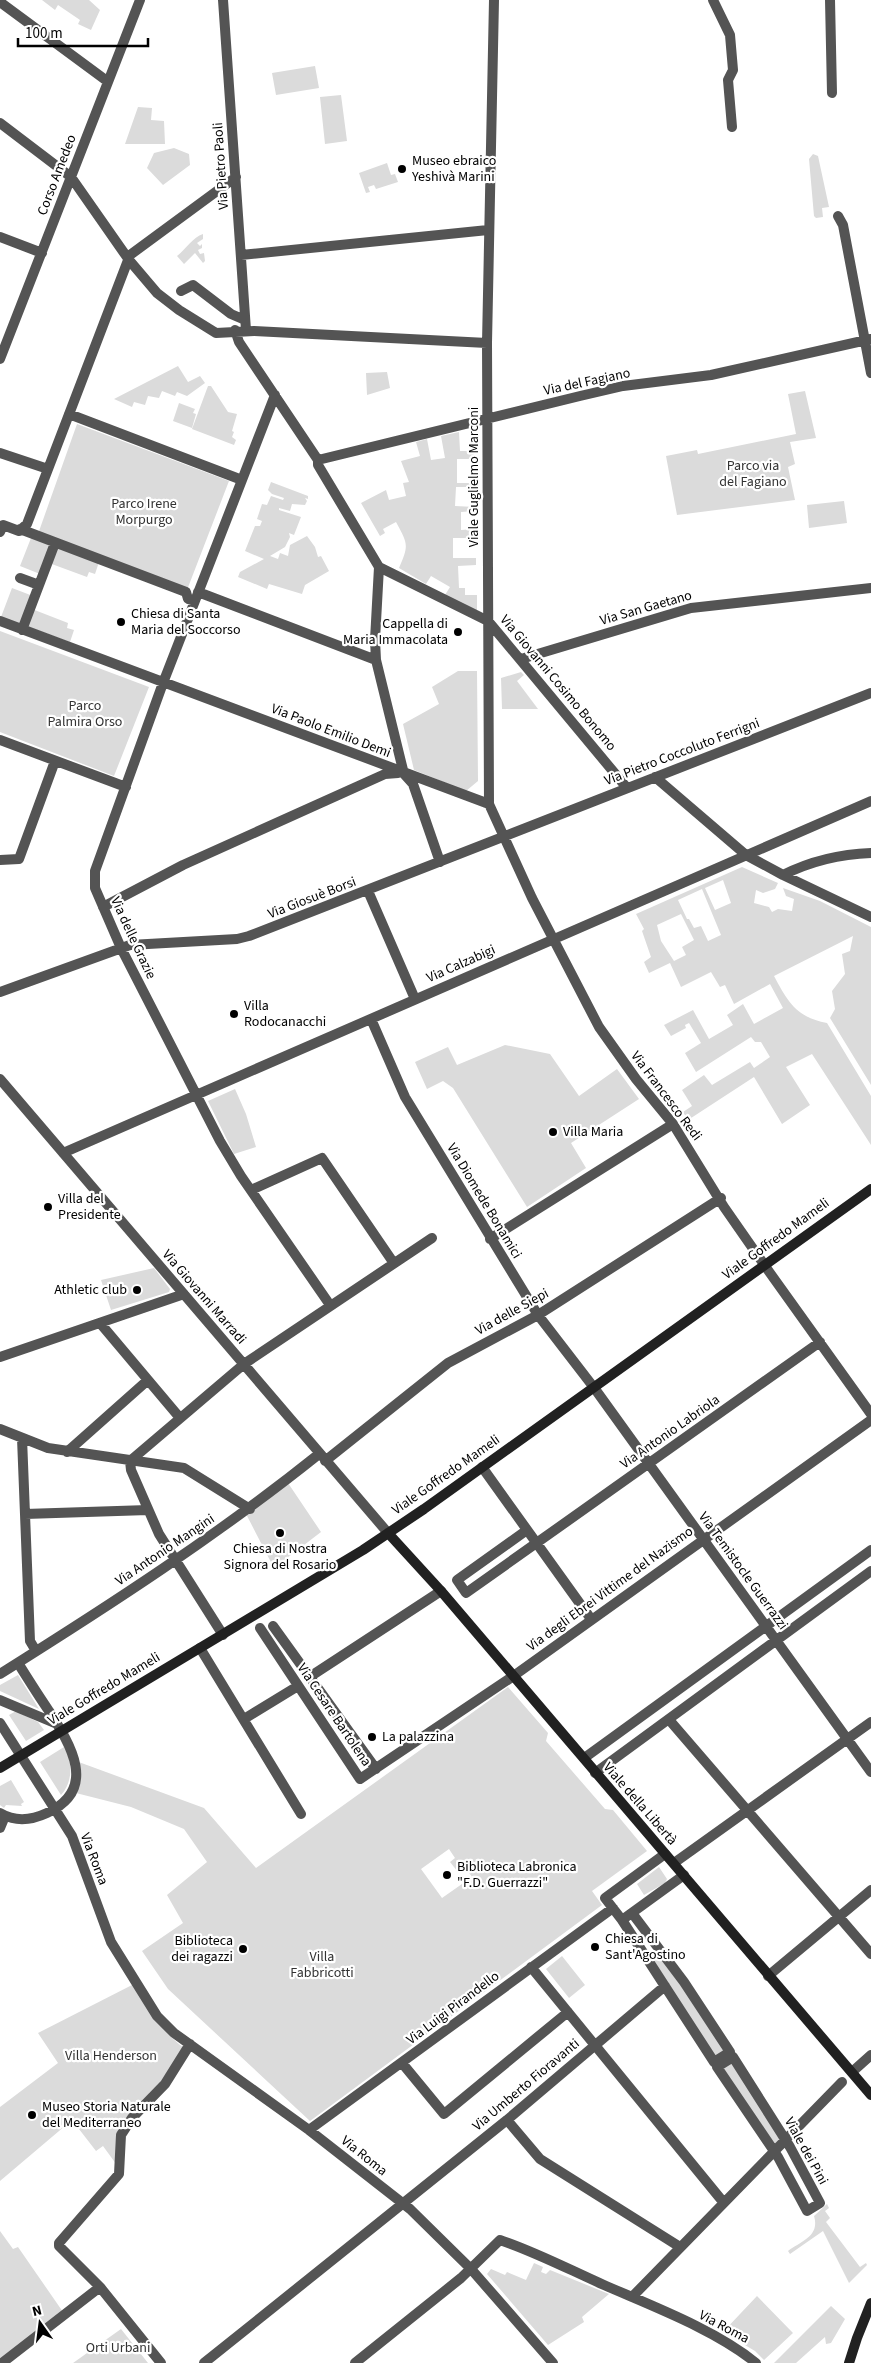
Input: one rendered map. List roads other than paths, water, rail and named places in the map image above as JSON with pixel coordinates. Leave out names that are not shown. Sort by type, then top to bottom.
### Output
[{"type":"street","name":"Corso Amedeo","points":[[0,360],[140,0]]},
{"type":"street","name":"Via Pietro Paoli","points":[[223,0],[246,325]]},
{"type":"street","name":"Viale Guglielmo Marconi","points":[[494,0],[487,342],[490,804],[503,837],[554,939]]},
{"type":"street","points":[[713,0],[730,36],[733,70],[728,80],[727,108],[732,127]]},
{"type":"street","points":[[830,0],[832,93]]},
{"type":"street","points":[[0,2],[108,81]]},
{"type":"street","points":[[0,123],[71,177],[129,260],[157,293],[179,310],[216,333],[235,330],[246,325],[487,342]]},
{"type":"street","points":[[20,529],[27,524],[133,252],[236,177]]},
{"type":"street","points":[[838,216],[843,225],[868,341],[871,373]]},
{"type":"street","points":[[241,255],[488,230]]},
{"type":"street","points":[[0,237],[42,252]]},
{"type":"street","points":[[182,291],[193,284],[246,325]]},
{"type":"street","points":[[235,330],[239,342],[318,460],[318,465],[380,567],[375,640],[376,660],[404,774],[413,784],[440,862]]},
{"type":"street","name":"Via del Fagiano","points":[[318,460],[623,386],[711,375],[868,341]]},
{"type":"street","name":"Via delle Grazie","points":[[275,395],[163,683],[95,872],[95,888],[121,948],[220,1141],[330,1306]]},
{"type":"street","points":[[69,414],[244,477]]},
{"type":"street","points":[[0,453],[48,469]]},
{"type":"street","points":[[0,532],[2,525],[20,529],[186,592],[188,599],[196,597],[376,660]]},
{"type":"street","points":[[22,630],[55,543]]},
{"type":"street","name":"Via Giovanni Cosimo Bonomo","points":[[380,567],[488,621],[627,788]]},
{"type":"street","points":[[20,578],[39,585]]},
{"type":"street","name":"Via San Gaetano","points":[[521,659],[691,608],[871,588]]},
{"type":"street","name":"Via Paolo Emilio Demi","points":[[0,621],[404,774],[490,804]]},
{"type":"street","name":"Via Pietro Coccoluto Ferrigni","points":[[503,837],[871,693]]},
{"type":"street","points":[[0,740],[126,787]]},
{"type":"street","points":[[0,860],[19,859],[55,761]]},
{"type":"street","points":[[103,907],[184,865],[256,831],[385,774],[404,774]]},
{"type":"street","points":[[655,777],[746,855],[871,917]]},
{"type":"street","name":"Via Calzabigi","points":[[63,1153],[871,801]]},
{"type":"street","name":"Via Giosuè Borsi","points":[[0,992],[130,945],[237,939],[368,891],[503,837]]},
{"type":"street","points":[[783,875],[816,862],[871,853]]},
{"type":"street","points":[[368,891],[414,999]]},
{"type":"street","name":"Via Francesco Redi","points":[[554,939],[599,1027],[636,1079],[673,1124],[764,1264],[871,1414]]},
{"type":"street","name":"Via Diomede Bonamici","points":[[371,1019],[405,1097],[490,1239],[538,1315],[593,1387]]},
{"type":"street","name":"Via Giovanni Marradi","points":[[0,1079],[388,1533]]},
{"type":"street","points":[[490,1239],[673,1124]]},
{"type":"street","points":[[251,1190],[322,1158],[393,1262]]},
{"type":"street","name":"Viale Goffredo Mameli","points":[[0,1768],[60,1727],[223,1635],[388,1533],[871,1189]]},
{"type":"street","name":"Via delle Siepi","points":[[322,1458],[441,1368],[538,1315],[721,1198]]},
{"type":"street","points":[[130,1461],[244,1364],[393,1262],[432,1238]]},
{"type":"street","points":[[0,1357],[184,1294]]},
{"type":"street","points":[[100,1323],[180,1418]]},
{"type":"street","name":"Via Antonio Labriola","points":[[527,1530],[457,1580],[466,1593],[820,1342]]},
{"type":"street","points":[[67,1452],[148,1380]]},
{"type":"street","name":"Via Temistocle Guerrazzi","points":[[593,1387],[871,1772]]},
{"type":"street","name":"Via degli Ebrei Vittime del Nazismo","points":[[376,1769],[512,1677],[590,1619],[871,1420]]},
{"type":"street","points":[[0,1429],[48,1448],[184,1468],[250,1509]]},
{"type":"street","points":[[22,1438],[30,1641],[36,1651]]},
{"type":"street","name":"Via Antonio Mangini","points":[[0,1674],[178,1560],[322,1458]]},
{"type":"street","points":[[130,1461],[131,1470],[159,1534],[178,1560],[223,1635]]},
{"type":"street","points":[[482,1467],[590,1619]]},
{"type":"street","points":[[25,1514],[148,1510]]},
{"type":"street","name":"Viale della Libertà","points":[[388,1533],[674,1863],[871,2095]]},
{"type":"street","points":[[587,1756],[871,1550]]},
{"type":"street","points":[[595,1774],[871,1571]]},
{"type":"street","points":[[312,1676],[441,1592]]},
{"type":"street","name":"Via Cesare Bartolena","points":[[260,1628],[360,1779],[376,1769],[312,1676],[273,1626]]},
{"type":"street","points":[[200,1648],[301,1814]]},
{"type":"street","points":[[0,1828],[3,1815],[26,1820],[54,1810],[72,1792],[77,1774],[74,1753],[19,1662]]},
{"type":"street","points":[[244,1719],[298,1686]]},
{"type":"street","points":[[0,1700],[60,1727]]},
{"type":"street","points":[[671,1722],[871,1954]]},
{"type":"street","points":[[674,1863],[871,1722]]},
{"type":"street","name":"Via Roma","points":[[0,1723],[74,1842],[111,1942],[157,2016],[174,2033],[310,2130],[403,2204],[471,2269],[500,2240],[632,2297],[726,2342],[756,2363]]},
{"type":"street","points":[[602,1744],[608,1757],[614,1759]]},
{"type":"street","points":[[613,1908],[605,1898],[665,1854]]},
{"type":"street","points":[[622,1920],[684,1875]]},
{"type":"street","points":[[768,1976],[871,1890]]},
{"type":"street","name":"Viale dei Pini","points":[[613,1908],[774,2152],[807,2211],[820,2203],[786,2139],[731,2054],[684,1982],[632,1913]]},
{"type":"street","name":"Via Luigi Pirandello","points":[[310,2130],[613,1908]]},
{"type":"street","points":[[532,1967],[724,2203]]},
{"type":"street","name":"Via Umberto Fioravanti","points":[[204,2363],[507,2120],[665,1986]]},
{"type":"street","points":[[402,2062],[444,2114],[568,2012]]},
{"type":"street","points":[[161,2363],[100,2287],[59,2246],[59,2243],[119,2174],[121,2135],[132,2118],[165,2084],[190,2044]]},
{"type":"street","points":[[716,2064],[731,2054]]},
{"type":"street","points":[[852,2072],[871,2056]]},
{"type":"street","points":[[632,2297],[842,2082]]},
{"type":"street","points":[[507,2120],[540,2159],[680,2247]]},
{"type":"street","points":[[355,2363],[471,2269],[552,2363]]},
{"type":"street","points":[[2,2363],[100,2287]]},
{"type":"street","points":[[850,2363],[857,2338],[871,2303]]},
{"type":"place","name":"Museo ebraico Yeshivà Marini","points":[[402,169]]},
{"type":"place","name":"Chiesa di Santa Maria del Soccorso","points":[[121,622]]},
{"type":"place","name":"Cappella di Maria Immacolata","points":[[458,632]]},
{"type":"place","name":"Villa Rodocanacchi","points":[[234,1014]]},
{"type":"place","name":"Villa Maria","points":[[553,1132]]},
{"type":"place","name":"Villa del Presidente","points":[[48,1207]]},
{"type":"place","name":"Athletic club","points":[[137,1290]]},
{"type":"place","name":"Chiesa di Nostra Signora del Rosario","points":[[280,1533]]},
{"type":"place","name":"La palazzina","points":[[372,1737]]},
{"type":"place","name":"Biblioteca Labronica \"F.D. Guerrazzi\"","points":[[447,1875]]},
{"type":"place","name":"Chiesa di Sant'Agostino","points":[[595,1947]]},
{"type":"place","name":"Biblioteca dei ragazzi","points":[[243,1949]]},
{"type":"place","name":"Museo Storia Naturale del Mediterraneo","points":[[32,2115]]},
{"type":"park label","name":"Parco via del Fagiano","points":[[753,474]]},
{"type":"park label","name":"Parco Irene Morpurgo","points":[[144,512]]},
{"type":"park label","name":"Parco Palmira Orso","points":[[85,714]]},
{"type":"park label","name":"Villa Fabbricotti","points":[[322,1965]]},
{"type":"park label","name":"Villa Henderson","points":[[111,2056]]},
{"type":"park label","name":"Orti Urbani","points":[[118,2348]]}]
